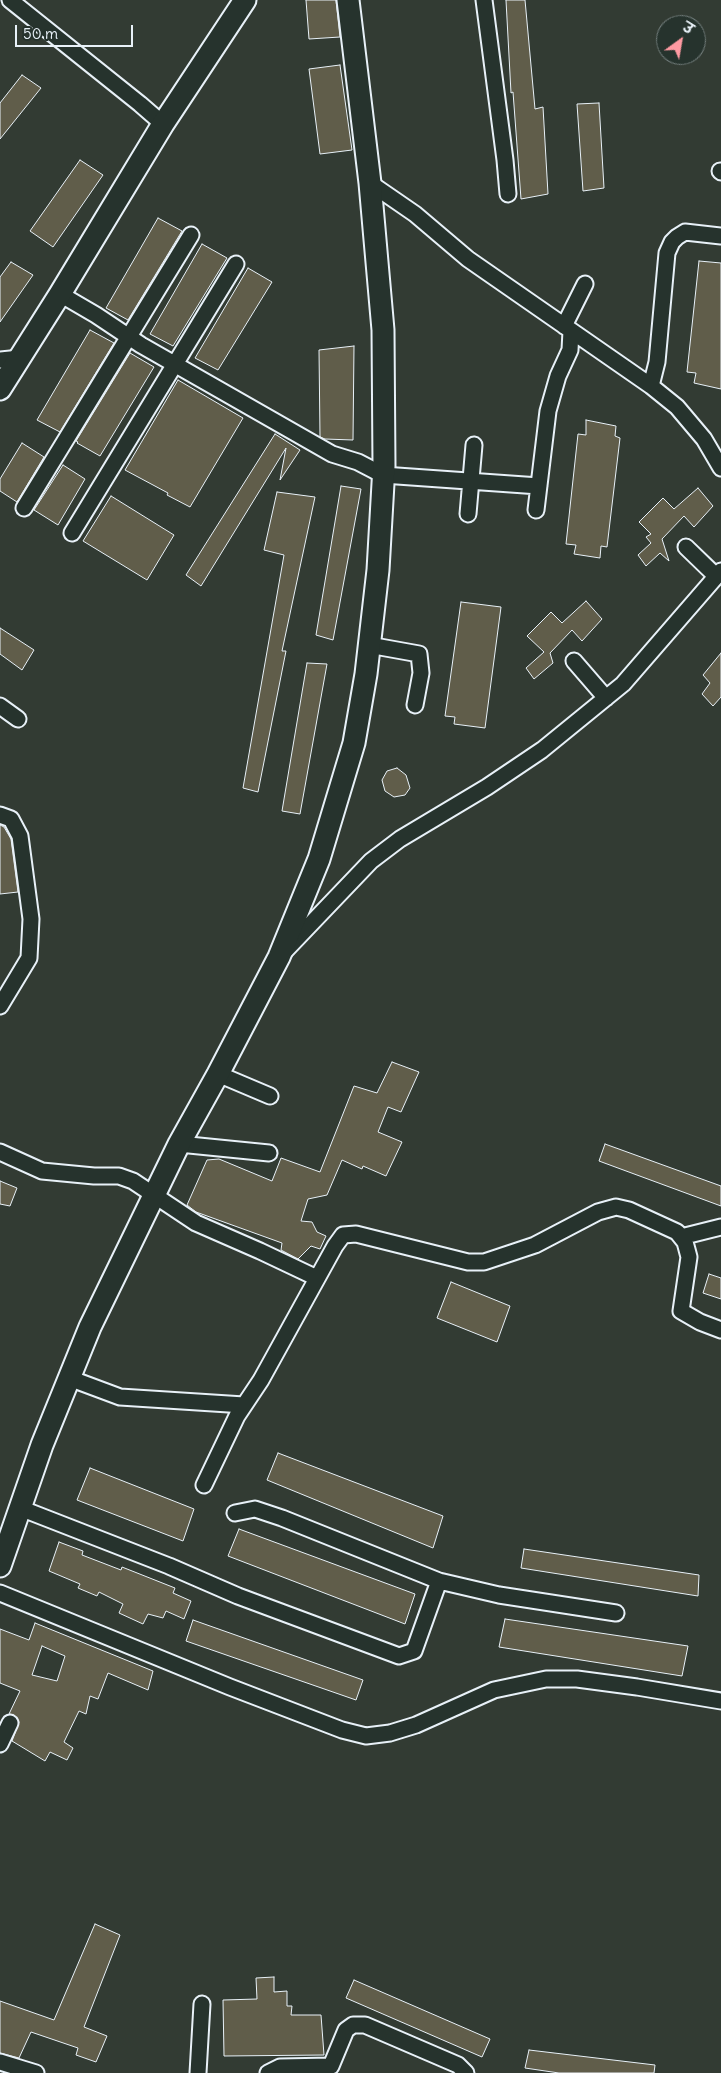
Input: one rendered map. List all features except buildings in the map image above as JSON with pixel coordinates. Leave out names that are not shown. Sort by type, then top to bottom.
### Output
[{"type":"street","points":[[10,0],[163,124]]},
{"type":"street","points":[[0,389],[10,359],[60,294],[163,124],[245,0]]},
{"type":"street","points":[[0,1566],[42,1445],[90,1327],[179,1144],[280,957],[319,859],[354,743],[378,570],[383,475],[383,330],[370,182],[348,0]]},
{"type":"street","points":[[484,0],[508,194]]},
{"type":"street","points":[[370,182],[414,214],[468,260],[651,386],[677,407],[704,439],[721,468]]},
{"type":"street","points":[[651,386],[657,362],[667,253],[672,242],[676,237],[685,232],[721,236]]},
{"type":"street","points":[[24,508],[190,235]]},
{"type":"street","points":[[72,533],[236,264]]},
{"type":"street","points":[[536,510],[548,411],[558,376],[570,350],[567,328],[585,284]]},
{"type":"street","points":[[60,294],[175,364],[332,454],[358,462],[383,475],[539,486]]},
{"type":"street","points":[[468,514],[474,446]]},
{"type":"street","points":[[280,957],[371,861],[400,838],[487,787],[534,755],[623,684],[719,573],[686,547]]},
{"type":"street","points":[[369,645],[419,654],[420,673],[415,705]]},
{"type":"street","points":[[574,661],[606,698]]},
{"type":"street","points":[[0,706],[18,719]]},
{"type":"street","points":[[0,815],[11,819],[20,836],[31,919],[31,942],[29,958],[0,1006]]},
{"type":"street","points":[[218,1074],[270,1096]]},
{"type":"street","points":[[179,1144],[269,1153]]},
{"type":"street","points":[[0,1152],[42,1171],[94,1176],[119,1176],[134,1181],[196,1223],[317,1278]]},
{"type":"street","points":[[204,1485],[237,1416],[261,1380],[343,1235],[356,1234],[468,1262],[484,1262],[535,1245],[598,1212],[616,1207],[630,1210],[677,1232],[686,1242],[689,1257],[681,1311],[700,1322],[721,1330]]},
{"type":"street","points":[[681,1237],[721,1226]]},
{"type":"street","points":[[69,1378],[120,1396],[244,1405]]},
{"type":"street","points":[[20,1508],[168,1566],[247,1600],[399,1656],[414,1651],[439,1582]]},
{"type":"street","points":[[235,1513],[255,1509],[282,1518],[439,1582],[616,1613]]},
{"type":"street","points":[[0,1593],[342,1730],[366,1736],[390,1733],[416,1725],[494,1690],[546,1679],[577,1679],[612,1683],[721,1701]]},
{"type":"street","points":[[0,1744],[10,1723]]},
{"type":"street","points":[[198,2073],[202,2004]]},
{"type":"street","points":[[268,2073],[280,2067],[331,2066],[346,2030],[353,2025],[365,2025],[458,2065],[466,2073]]},
{"type":"street","points":[[0,2062],[36,2073]]}]
